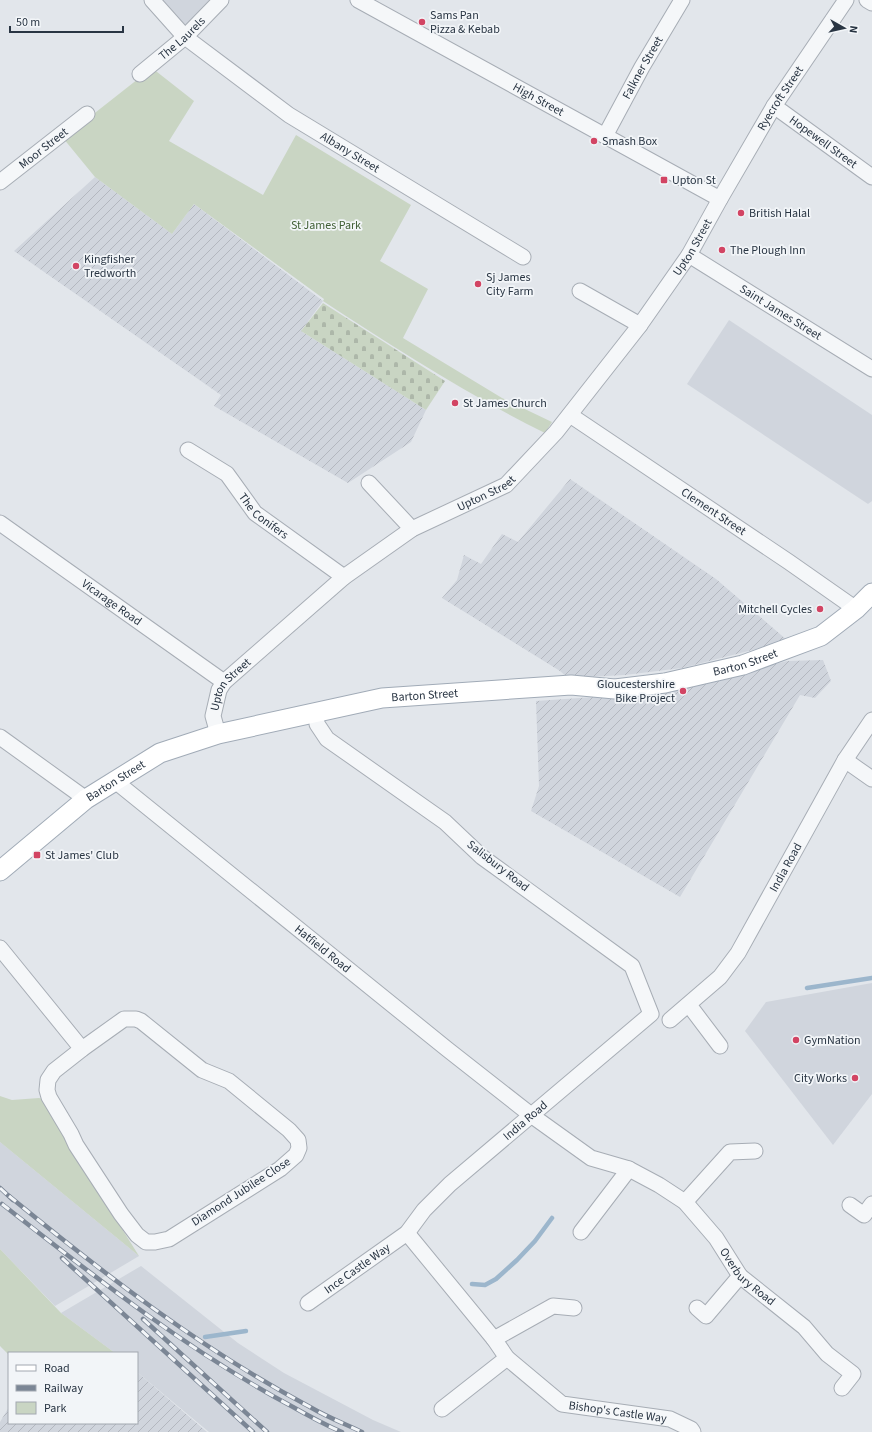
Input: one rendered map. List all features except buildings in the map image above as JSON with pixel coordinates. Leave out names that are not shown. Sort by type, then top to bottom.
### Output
[{"type":"main road","name":"Barton Street","points":[[0,871],[86,799],[160,753],[218,734],[382,698],[571,685],[615,689],[665,683],[743,665],[821,636],[856,609],[872,593]]},
{"type":"street","name":"Albany Street","points":[[152,0],[185,37],[289,115],[523,257]]},
{"type":"street","name":"The Laurels","points":[[140,74],[185,37],[221,0]]},
{"type":"street","name":"High Street","points":[[358,0],[720,199]]},
{"type":"street","name":"Falkner Street","points":[[605,136],[642,67],[682,0]]},
{"type":"street","name":"Ryecroft Street","points":[[720,199],[774,106],[846,0]]},
{"type":"street","points":[[867,0],[872,3]]},
{"type":"street","name":"Hopewell Street","points":[[774,106],[872,177]]},
{"type":"street","name":"Moor Street","points":[[0,182],[87,114]]},
{"type":"street","name":"Upton Street","points":[[218,734],[213,716],[220,690],[224,682],[344,577],[412,528],[506,485],[570,415],[640,325],[689,255],[720,199]]},
{"type":"street","name":"Saint James Street","points":[[689,255],[872,369]]},
{"type":"street","points":[[580,291],[640,325]]},
{"type":"street","name":"Clement Street","points":[[570,415],[789,562],[856,609]]},
{"type":"street","name":"The Conifers","points":[[188,450],[227,474],[255,513],[344,577]]},
{"type":"street","points":[[369,483],[412,528]]},
{"type":"street","name":"Vicarage Road","points":[[0,523],[224,682]]},
{"type":"street","name":"Salisbury Road","points":[[316,712],[318,724],[328,739],[445,822],[482,857],[632,966],[651,1014]]},
{"type":"street","name":"India Road","points":[[670,1020],[720,977],[738,953],[845,760],[872,720]]},
{"type":"street","points":[[0,737],[86,799]]},
{"type":"street","points":[[845,760],[872,779]]},
{"type":"street","name":"Hatfield Road","points":[[116,781],[447,1049],[531,1115]]},
{"type":"street","points":[[0,948],[82,1049]]},
{"type":"street","points":[[689,1005],[720,1046]]},
{"type":"street","name":"India Road","points":[[406,1233],[424,1210],[450,1184],[651,1014]]},
{"type":"street","name":"Diamond Jubilee Close","points":[[124,1019],[136,1019],[141,1021],[202,1070],[229,1081],[289,1130],[298,1140],[296,1155],[280,1169],[169,1239],[146,1242],[137,1235],[76,1145],[47,1090],[48,1080],[54,1071],[82,1049],[124,1019]]},
{"type":"street","name":"Overbury Road","points":[[531,1115],[591,1158],[629,1169],[659,1185],[685,1202],[716,1238],[740,1276],[804,1327],[827,1354],[853,1374],[842,1388]]},
{"type":"street","points":[[685,1202],[730,1152],[755,1151]]},
{"type":"street","points":[[581,1232],[629,1169]]},
{"type":"street","points":[[850,1205],[864,1215],[872,1204]]},
{"type":"street","name":"Ince Castle Way","points":[[308,1303],[406,1233]]},
{"type":"street","name":"Bishop's Castle Way","points":[[406,1233],[494,1338],[507,1358],[562,1404],[670,1419],[691,1429],[693,1432]]},
{"type":"street","points":[[697,1308],[706,1316],[740,1276]]},
{"type":"street","points":[[494,1338],[553,1306],[574,1308]]},
{"type":"street","points":[[442,1409],[507,1358]]},
{"type":"shaded area","points":[[152,0],[221,0],[185,37]]},
{"type":"shaded area","points":[[95,177],[172,234],[194,204],[323,301],[301,331],[426,410],[411,442],[348,483],[214,406],[221,395],[14,251]]},
{"type":"shaded area","points":[[729,320],[872,415],[872,501],[868,504],[687,384]]},
{"type":"shaded area","points":[[570,479],[716,579],[788,641],[682,668],[625,675],[568,678],[560,671],[442,598],[457,580],[464,555],[481,564],[502,534],[518,542]]},
{"type":"shaded area","points":[[823,660],[831,681],[815,698],[800,695],[680,897],[531,811],[539,786],[536,701],[623,695],[681,688],[787,661]]},
{"type":"shaded area","points":[[872,983],[872,1094],[833,1145],[745,1031],[766,1002]]},
{"type":"shaded area","points":[[0,1142],[139,1256],[55,1306],[0,1249]]},
{"type":"shaded area","points":[[141,1266],[238,1343],[284,1373],[373,1420],[401,1432],[209,1432],[138,1373],[138,1352],[114,1352],[61,1313]]},
{"type":"shaded area","points":[[138,1373],[207,1432],[0,1432],[0,1422],[8,1409],[8,1424],[138,1424]]},
{"type":"green space","name":"St James Park","points":[[152,68],[194,101],[169,141],[263,195],[296,135],[411,205],[380,261],[428,289],[403,338],[502,398],[552,422],[545,433],[460,387],[323,301],[324,299],[194,204],[172,234],[95,177],[63,138]]},
{"type":"green space","points":[[323,303],[445,381],[426,410],[301,331]]},
{"type":"green space","points":[[0,1096],[12,1100],[39,1098],[47,1100],[70,1146],[139,1256],[0,1142]]},
{"type":"green space","points":[[0,1249],[61,1313],[114,1352],[8,1352],[8,1354],[0,1346]]},
{"type":"waterway","points":[[807,988],[872,978]]},
{"type":"waterway","points":[[472,1284],[485,1285],[496,1279],[535,1241],[552,1218]]},
{"type":"waterway","points":[[205,1337],[246,1331]]},
{"type":"railway","points":[[0,1188],[13,1200]]},
{"type":"railway","points":[[9,1196],[117,1282],[230,1361],[323,1414],[362,1432]]},
{"type":"railway","points":[[2,1204],[107,1286],[216,1362],[311,1417],[342,1432]]},
{"type":"railway","points":[[62,1258],[253,1432]]},
{"type":"railway","points":[[143,1319],[267,1432]]},
{"type":"place","name":"Sams Pan Pizza & Kebab","points":[[422,22]]},
{"type":"place","name":"Smash Box","points":[[594,141]]},
{"type":"place","name":"Upton St","points":[[664,180]]},
{"type":"place","name":"British Halal","points":[[741,213]]},
{"type":"place","name":"The Plough Inn","points":[[722,250]]},
{"type":"place","name":"Kingfisher Tredworth","points":[[76,266]]},
{"type":"place","name":"Sj James City Farm","points":[[478,284]]},
{"type":"place","name":"St James Church","points":[[455,403]]},
{"type":"place","name":"Mitchell Cycles","points":[[820,609]]},
{"type":"place","name":"Gloucestershire Bike Project","points":[[683,691]]},
{"type":"place","name":"St James' Club","points":[[37,855]]},
{"type":"place","name":"GymNation","points":[[796,1040]]},
{"type":"place","name":"City Works","points":[[855,1078]]}]
